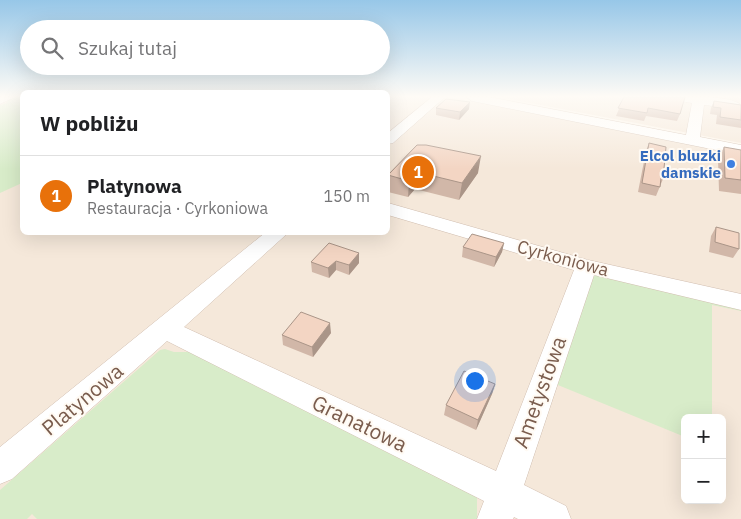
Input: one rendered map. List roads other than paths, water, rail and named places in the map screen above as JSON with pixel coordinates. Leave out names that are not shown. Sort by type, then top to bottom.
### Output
[{"type":"street","points":[[390,138],[410,121]]},
{"type":"street","points":[[598,121],[741,150]]},
{"type":"street","points":[[692,140],[695,121]]},
{"type":"street","name":"Cyrkoniowa","points":[[390,210],[586,266],[741,302]]},
{"type":"street","name":"Platynowa","points":[[0,468],[275,235]]},
{"type":"street","name":"Ametystowa","points":[[499,506],[586,266]]},
{"type":"street","name":"Granatowa","points":[[165,328],[499,506],[553,519]]},
{"type":"place","name":"Elcol bluzki damskie","points":[[731,164]]},
{"type":"place","name":"Platynowa","points":[[418,172]]}]
